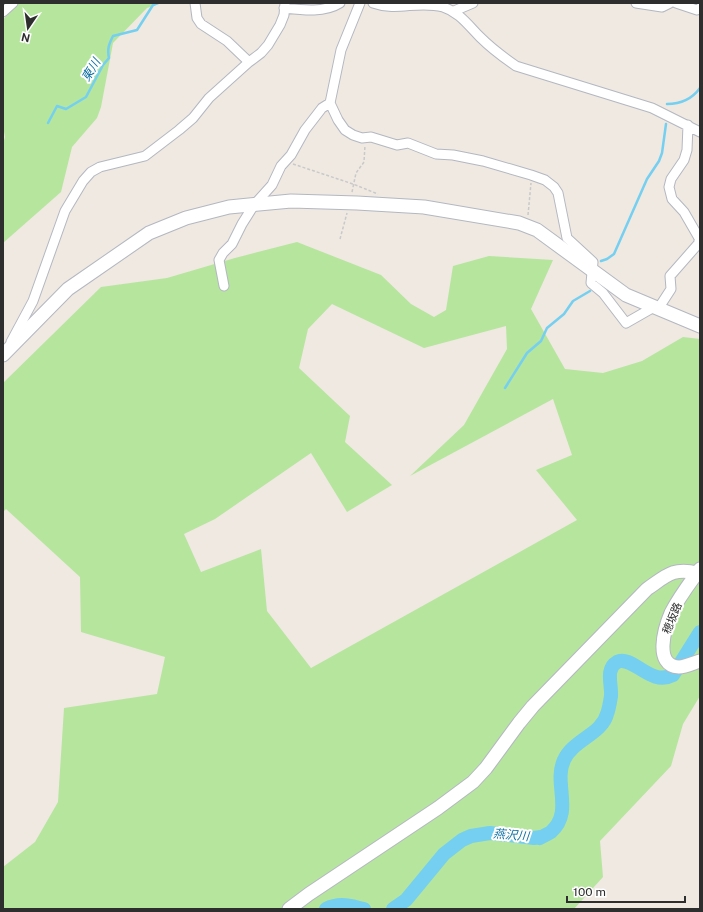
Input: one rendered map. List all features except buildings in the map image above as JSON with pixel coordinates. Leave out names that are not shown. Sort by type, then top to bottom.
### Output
[{"type":"street","points":[[3,12],[13,3]]},
{"type":"street","points":[[195,3],[197,18],[201,24],[227,41],[249,62]]},
{"type":"street","points":[[4,354],[33,301],[65,211],[83,181],[91,172],[100,167],[145,156],[193,118],[209,98],[261,53],[275,35],[284,15],[284,6],[316,10],[340,3]]},
{"type":"street","points":[[360,3],[341,50],[330,103],[338,120],[345,130],[353,135],[371,137],[397,145],[408,143],[436,154],[453,155],[483,161],[545,180],[554,187],[558,193],[567,238],[593,262],[591,283],[603,293],[626,323],[656,308],[671,289],[670,276],[699,243],[699,238],[684,212],[672,199],[669,187],[671,179],[684,160],[687,150],[688,125]]},
{"type":"street","points":[[373,3],[393,8],[429,4],[454,11],[502,57],[516,66],[652,108],[700,132]]},
{"type":"street","points":[[454,11],[473,3]]},
{"type":"street","points":[[636,3],[662,7],[670,3]]},
{"type":"street","points":[[676,3],[697,10],[700,8]]},
{"type":"street","points":[[224,286],[219,260],[223,253],[232,244],[254,205],[272,185],[281,166],[291,155],[305,130],[322,108],[330,103]]},
{"type":"street","points":[[4,354],[68,289],[149,233],[186,218],[229,207],[291,201],[350,202],[424,207],[520,222],[537,230],[626,295],[700,326]]},
{"type":"street","points":[[289,909],[438,808],[473,782],[486,768],[533,706],[647,589],[675,571],[699,571]]},
{"type":"street","name":"穂坂路","points":[[699,571],[678,600],[667,625],[662,647],[664,657],[674,666],[685,667],[700,661]]},
{"type":"path","points":[[340,239],[356,173],[364,162],[365,137]]},
{"type":"green space","points":[[15,3],[162,3],[147,8],[113,43],[101,107],[97,118],[72,147],[61,192],[3,243],[3,144],[5,137],[3,126],[3,20]]},
{"type":"green space","points":[[297,242],[381,275],[411,304],[434,317],[446,310],[453,266],[489,256],[553,260],[531,309],[565,369],[603,373],[642,361],[683,337],[700,339],[700,696],[683,724],[671,766],[600,841],[603,877],[574,909],[3,909],[3,867],[35,842],[58,802],[64,708],[157,694],[165,657],[81,632],[80,577],[6,509],[3,512],[3,383],[101,287],[167,278]],"holes":[[[332,304],[424,348],[506,326],[507,349],[464,425],[410,476],[553,399],[572,455],[536,470],[577,520],[311,668],[267,611],[261,549],[201,572],[184,534],[215,519],[311,453],[347,512],[392,485],[345,442],[350,416],[299,368],[308,329]]]},
{"type":"waterway","name":"東川","points":[[48,123],[57,106],[66,109],[86,97],[103,65],[109,58],[108,52],[113,36],[137,30],[153,5],[158,3]]},
{"type":"waterway","points":[[667,104],[685,100],[697,92],[700,88]]},
{"type":"waterway","points":[[601,261],[614,254],[647,179],[659,161],[662,153],[666,124]]},
{"type":"waterway","points":[[505,388],[527,353],[541,341],[547,328],[564,314],[573,301],[590,291]]},
{"type":"waterway","name":"燕沢川","points":[[393,909],[406,900],[444,854],[462,840],[471,836],[490,833],[534,838],[541,837],[540,838],[551,832],[558,824],[561,816],[561,769],[564,760],[574,747],[594,732],[604,721],[608,712],[611,696],[610,673],[613,665],[617,662],[623,661],[629,662],[657,677],[665,678],[673,675],[700,632]]},
{"type":"waterway","name":"燕沢川","points":[[326,909],[340,905],[364,909]]}]
